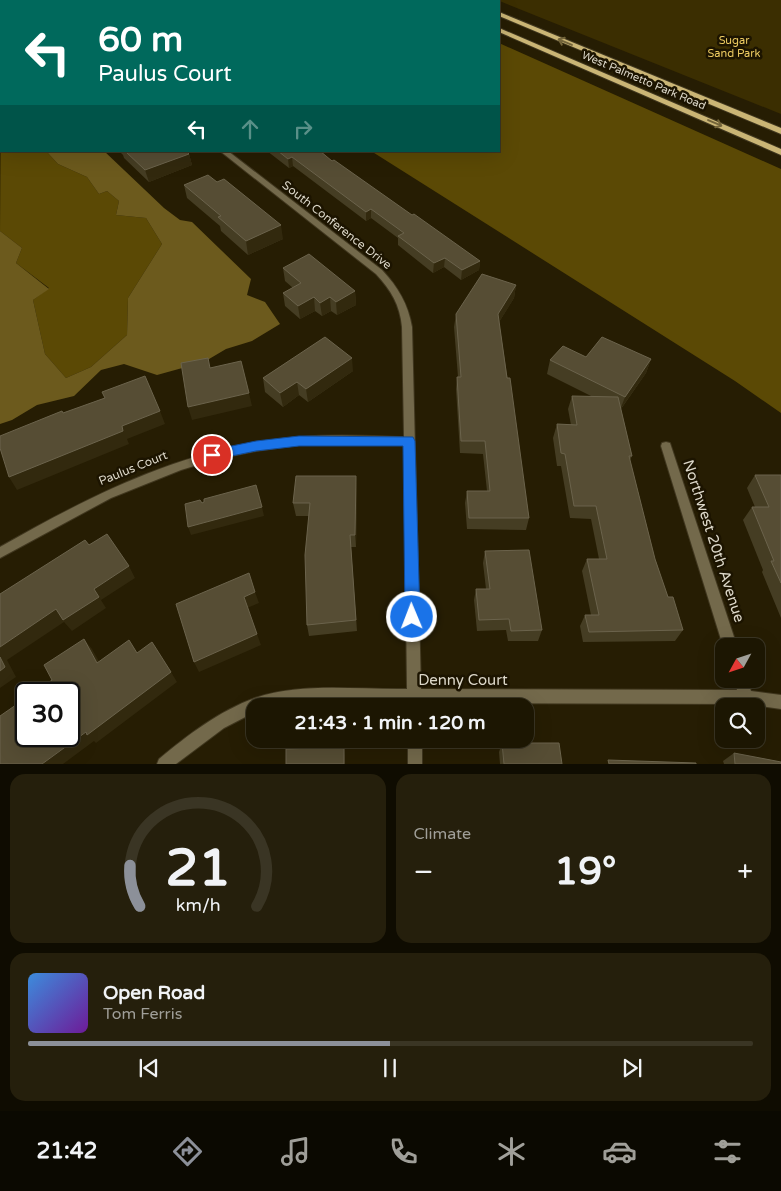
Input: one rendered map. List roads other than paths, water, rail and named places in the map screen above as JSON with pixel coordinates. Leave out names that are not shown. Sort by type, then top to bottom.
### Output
[{"type":"main road","name":"West Palmetto Park Road","points":[[500,14],[781,131]]},
{"type":"main road","name":"West Palmetto Park Road","points":[[500,30],[781,152]]},
{"type":"main road","points":[[622,83],[643,74]]},
{"type":"street","name":"South Conference Drive","points":[[224,152],[379,272],[396,292],[406,315],[414,698]]},
{"type":"street","name":"Paulus Court","points":[[0,553],[100,496],[152,474],[212,455],[256,446],[299,441],[409,441]]},
{"type":"street","name":"Northwest 20th Avenue","points":[[666,446],[727,638]]},
{"type":"street","points":[[743,688],[746,697]]},
{"type":"street","name":"Denny Court","points":[[534,700],[746,697],[781,702]]},
{"type":"street","name":"Denny Court","points":[[284,698],[320,698]]},
{"type":"street","name":"Denny Court","points":[[164,764],[223,720],[246,710]]},
{"type":"street","points":[[415,748],[415,764]]},
{"type":"park label","name":"Sugar Sand Park","points":[[734,46]]}]
